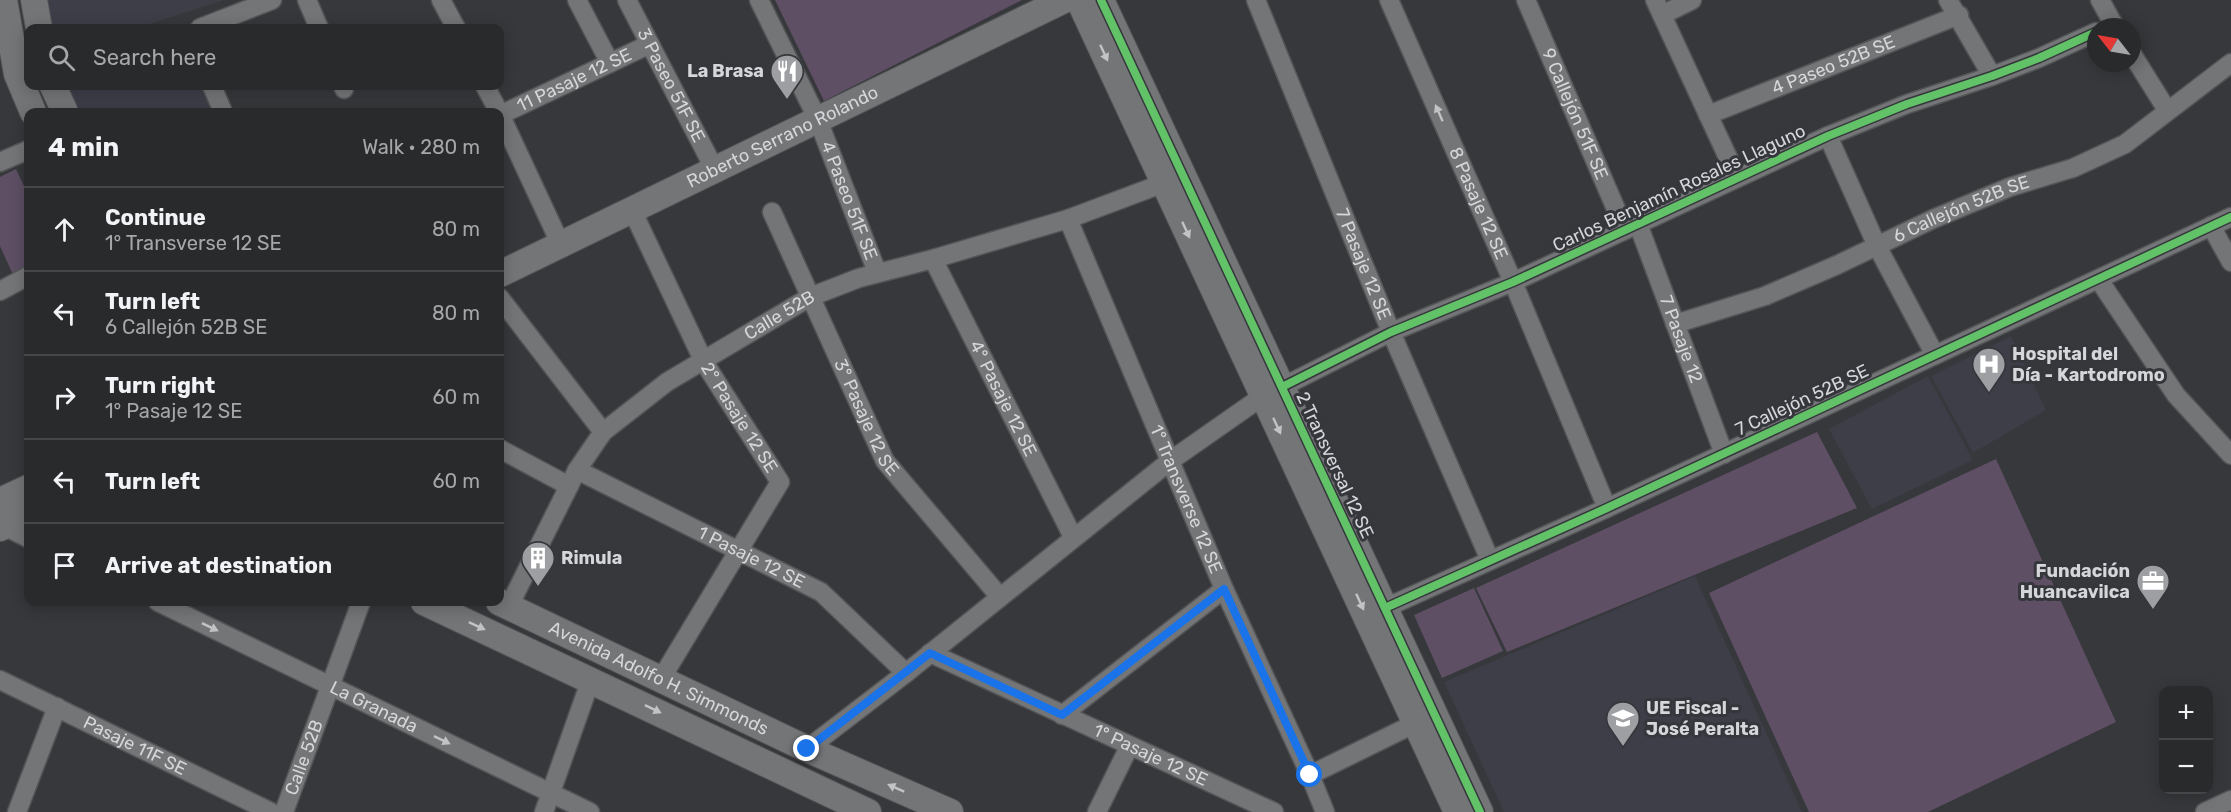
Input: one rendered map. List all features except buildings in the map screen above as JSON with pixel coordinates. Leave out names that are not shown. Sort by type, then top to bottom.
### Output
[{"type":"street","points":[[4,0],[15,74],[31,108]]},
{"type":"street","points":[[34,0],[38,24]]},
{"type":"street","points":[[210,24],[272,0]]},
{"type":"street","points":[[307,0],[317,24]]},
{"type":"street","points":[[441,0],[454,24]]},
{"type":"street","points":[[577,0],[610,63]]},
{"type":"street","name":"3 Paseo 51F SE","points":[[627,0],[715,170]]},
{"type":"street","name":"4 Paseo 51F SE","points":[[759,0],[818,120],[877,272]]},
{"type":"street","name":"Roberto Serrano Rolando","points":[[504,272],[1064,0]]},
{"type":"street","name":"2 Transversal 12 SE","points":[[1079,0],[1164,183],[1385,608],[1480,812]]},
{"type":"street","name":"2 Transversal 12 SE","points":[[1101,0],[1416,723],[1457,812]]},
{"type":"street","name":"7 Pasaje 12 SE","points":[[1256,0],[1391,332],[1491,560]]},
{"type":"street","name":"8 Pasaje 12 SE","points":[[1389,0],[1513,282],[1607,508]]},
{"type":"street","name":"9 Callejón 51F SE","points":[[1526,0],[1631,227]]},
{"type":"street","points":[[1692,0],[1659,7],[1737,177]]},
{"type":"street","points":[[1948,0],[1959,15],[1992,76]]},
{"type":"street","points":[[2100,0],[2108,18]]},
{"type":"street","name":"4 Paseo 52B SE","points":[[1708,115],[1959,15]]},
{"type":"street","name":"Carlos Benjamín Rosales Llaguno","points":[[807,749],[906,673],[1170,461],[1273,391],[1391,332],[1513,282],[1828,136],[1907,104],[1992,76],[2087,36]]},
{"type":"street","name":"11 Pasaje 12 SE","points":[[504,112],[650,44]]},
{"type":"street","name":"6 Callejón 52B SE","points":[[1675,324],[1765,296],[2010,187],[2073,168],[2124,144],[2231,63]]},
{"type":"street","points":[[2141,68],[2167,110]]},
{"type":"street","points":[[55,90],[63,108]]},
{"type":"street","points":[[214,90],[221,108]]},
{"type":"street","points":[[487,90],[496,108]]},
{"type":"street","points":[[504,125],[561,245]]},
{"type":"street","points":[[1828,136],[1877,246],[1935,355]]},
{"type":"street","points":[[0,162],[24,152]]},
{"type":"street","name":"Calle 52B","points":[[504,604],[573,478],[603,432],[667,382],[810,297],[877,272],[933,259],[1068,219],[1164,183]]},
{"type":"street","name":"2° Pasaje 12 SE","points":[[632,210],[704,362],[780,482],[661,679]]},
{"type":"street","name":"3° Pasaje 12 SE","points":[[772,212],[885,461],[1000,597]]},
{"type":"street","name":"7 Callejón 52B SE","points":[[1385,608],[1724,454],[2231,217]]},
{"type":"street","name":"1° Transverse 12 SE","points":[[1068,219],[1224,589],[1325,812]]},
{"type":"street","points":[[2211,226],[2231,262]]},
{"type":"street","name":"7 Pasaje 12","points":[[1631,227],[1675,324],[1724,454]]},
{"type":"street","name":"4° Pasaje 12 SE","points":[[933,259],[1073,537]]},
{"type":"street","points":[[0,291],[24,278]]},
{"type":"street","points":[[2099,280],[2176,395],[2231,455]]},
{"type":"street","points":[[504,303],[603,432]]},
{"type":"street","name":"1 Pasaje 12 SE","points":[[504,451],[573,478],[737,550],[821,592],[906,673]]},
{"type":"street","points":[[1,518],[24,492]]},
{"type":"street","points":[[1,518],[24,515]]},
{"type":"street","points":[[1,518],[24,535]]},
{"type":"street","points":[[1062,715],[1224,589]]},
{"type":"street","name":"Avenida Adolfo H. Simmonds","points":[[504,604],[807,749],[950,812]]},
{"type":"street","name":"La Granada","points":[[166,606],[590,812]]},
{"type":"street","name":"Calle 52B","points":[[284,812],[360,606]]},
{"type":"street","name":"Avenida Adolfo H. Simmonds","points":[[433,606],[591,679],[832,804],[868,812]]},
{"type":"street","name":"1° Pasaje 12 SE","points":[[930,653],[1129,747],[1274,812]]},
{"type":"street","points":[[544,812],[591,679]]},
{"type":"street","name":"Pasaje 11F SE","points":[[0,680],[271,812]]},
{"type":"street","points":[[17,812],[57,707]]},
{"type":"street","points":[[1310,775],[1416,723]]},
{"type":"street","points":[[1097,812],[1129,747]]},
{"type":"street","points":[[2205,812],[2231,800]]},
{"type":"shaded area","points":[[42,0],[224,0],[149,24],[45,24]]},
{"type":"shaded area","points":[[775,0],[1022,0],[824,101]]},
{"type":"shaded area","points":[[67,90],[205,90],[211,108],[74,108]]},
{"type":"shaded area","points":[[16,169],[24,186],[24,272],[14,277],[0,246],[0,177]]},
{"type":"shaded area","name":"Hospital del Día - Kartodromo","points":[[2011,336],[2046,410],[1973,453],[1931,376]]},
{"type":"shaded area","points":[[1928,376],[1973,460],[1872,509],[1829,429]]},
{"type":"shaded area","points":[[1817,432],[1857,508],[1507,652],[1476,588]]},
{"type":"shaded area","points":[[1996,459],[2116,722],[1928,812],[1809,812],[1709,593]]},
{"type":"shaded area","name":"UE Fiscal - José Peralta","points":[[1695,576],[1802,812],[1504,812],[1444,682]]},
{"type":"shaded area","points":[[1474,588],[1503,651],[1442,678],[1414,615]]},
{"type":"cycle path","points":[[1101,0],[1480,812]]},
{"type":"cycle path","points":[[1282,387],[1391,332],[1513,282],[1828,136],[1907,104],[2039,58],[2087,36]]},
{"type":"cycle path","points":[[1385,608],[1607,508],[2231,217]]},
{"type":"place","name":"La Brasa","points":[[787,100]]},
{"type":"place","name":"Hospital del Día - Kartodromo","points":[[1989,393]]},
{"type":"place","name":"Rimula","points":[[538,587]]},
{"type":"place","name":"Fundación Huancavilca","points":[[2153,610]]},
{"type":"place","name":"UE Fiscal - José Peralta","points":[[1623,747]]},
{"type":"route","points":[[807,749],[930,653],[1062,715],[1224,589],[1310,775]]}]
